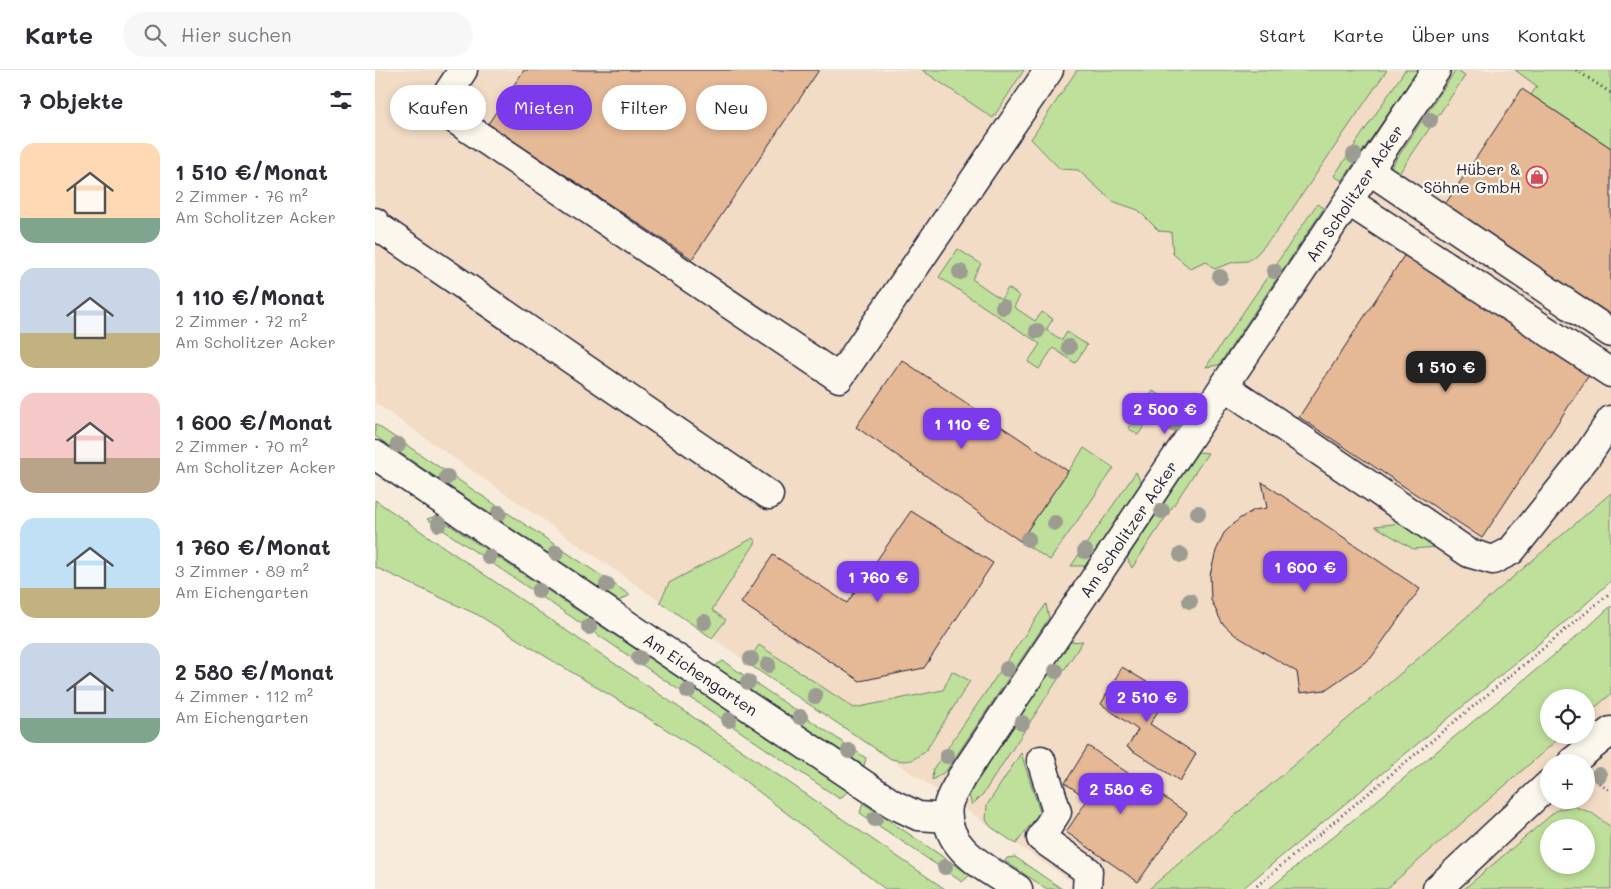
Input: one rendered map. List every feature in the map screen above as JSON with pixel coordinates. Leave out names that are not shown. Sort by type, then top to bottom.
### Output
[{"type":"street","points":[[463,70],[437,108],[839,378],[1049,70]]},
{"type":"street","name":"Am Scholitzer Acker","points":[[947,818],[947,804],[961,778],[1436,70]]},
{"type":"street","points":[[1369,170],[1611,333]]},
{"type":"street","points":[[1348,201],[1611,373]]},
{"type":"street","points":[[375,222],[377,226],[769,495]]},
{"type":"street","points":[[1224,386],[1469,553],[1493,560],[1511,551],[1587,456],[1611,420]]},
{"type":"street","name":"Am Eichengarten","points":[[375,455],[893,804],[918,816],[947,818]]},
{"type":"street","points":[[1582,754],[1611,731]]},
{"type":"street","points":[[1041,760],[1057,812],[1041,838],[1088,871],[1087,889]]},
{"type":"street","points":[[1437,889],[1540,792]]},
{"type":"street","points":[[947,818],[953,837],[964,852],[1018,889]]},
{"type":"path","points":[[1577,70],[1611,93]]},
{"type":"path","points":[[1253,889],[1611,592]]},
{"type":"path","points":[[1595,780],[1611,791]]},
{"type":"shaded area","points":[[375,70],[1550,70],[1611,111],[1611,493],[1149,889],[1083,889],[747,662],[375,403]]},
{"type":"shaded area","points":[[1611,694],[1611,889],[1386,889],[1540,755],[1540,809],[1595,809],[1595,754],[1541,754],[1553,744],[1595,744],[1595,707]]},
{"type":"green space","points":[[922,70],[1024,70],[993,118]]},
{"type":"green space","points":[[1077,70],[1387,70],[1278,230],[1257,254],[1248,261],[1234,262],[1214,269],[1206,261],[1190,268],[1173,254],[1171,232],[1159,231],[1138,210],[1112,201],[1078,170],[1060,169],[1031,139]]},
{"type":"green space","points":[[1405,70],[1418,70],[1342,181],[1334,176]]},
{"type":"green space","points":[[1456,70],[1465,76],[1396,178],[1389,170]]},
{"type":"green space","points":[[1515,70],[1611,70],[1611,148],[1531,95],[1537,86]]},
{"type":"green space","points":[[1317,204],[1324,208],[1219,365],[1206,367]]},
{"type":"green space","points":[[958,249],[981,264],[972,279],[1001,299],[1008,288],[1020,296],[1014,307],[1035,321],[1042,312],[1053,319],[1046,330],[1062,340],[1067,332],[1087,345],[1075,363],[1053,348],[1039,369],[1028,362],[1040,344],[939,277]]},
{"type":"green space","points":[[1153,391],[1164,397],[1138,435],[1128,428]]},
{"type":"green space","points":[[375,424],[630,595],[619,601],[375,436]]},
{"type":"green space","points":[[1084,448],[1114,468],[1050,560],[1020,541]]},
{"type":"green space","points":[[1198,452],[1208,453],[1132,568],[1127,558]]},
{"type":"green space","points":[[1136,472],[1141,483],[1085,566],[1071,566]]},
{"type":"green space","points":[[1611,493],[1611,581],[1577,612],[1242,889],[1149,889]]},
{"type":"green space","points":[[375,500],[945,889],[885,889],[728,768],[478,615],[375,567]]},
{"type":"green space","points":[[436,516],[848,791],[840,799],[427,519]]},
{"type":"green space","points":[[1401,523],[1437,547],[1413,549],[1375,526]]},
{"type":"green space","points":[[753,538],[756,542],[712,610],[726,620],[712,638],[660,602],[669,583]]},
{"type":"green space","points":[[1046,604],[1049,618],[946,771],[932,780],[933,769]]},
{"type":"green space","points":[[1611,606],[1611,694],[1595,707],[1595,689],[1540,689],[1540,744],[1553,744],[1386,889],[1269,889],[1587,628]]},
{"type":"green space","points":[[1083,641],[983,794],[972,805],[969,795],[980,775],[1070,642]]},
{"type":"green space","points":[[759,645],[854,708],[943,690],[952,671],[970,681],[925,752],[912,760],[891,759],[747,663]]},
{"type":"green space","points":[[723,661],[866,758],[864,766],[715,666]]},
{"type":"green space","points":[[1021,753],[1040,812],[1016,844],[991,827],[986,820],[987,805]]},
{"type":"green space","points":[[863,803],[970,875],[962,882],[860,813]]},
{"type":"green space","points":[[1581,809],[1592,813],[1611,827],[1611,889],[1464,889],[1540,824],[1540,874],[1595,874],[1595,819],[1546,819],[1557,810]]},
{"type":"green space","points":[[1015,857],[1062,889],[1047,889],[1005,861],[1007,858]]},
{"type":"building","points":[[524,70],[819,70],[692,259],[497,130],[592,130],[592,85],[514,85]]},
{"type":"building","name":"Hüber & Söhne GmbH","points":[[1522,89],[1611,148],[1611,317],[1444,206]]},
{"type":"building","points":[[496,112],[496,129],[488,124]]},
{"type":"building","points":[[1409,248],[1593,369],[1482,538],[1299,417]]},
{"type":"building","points":[[902,360],[1068,471],[1020,541],[856,427]]},
{"type":"building","points":[[1262,482],[1420,589],[1371,658],[1325,690],[1300,693],[1297,672],[1235,635],[1222,623],[1211,600],[1210,575],[1216,551],[1224,533],[1239,519],[1254,510],[1267,508]]},
{"type":"building","points":[[911,511],[993,563],[924,668],[860,681],[741,603],[773,555],[847,603]]},
{"type":"building","points":[[1122,667],[1168,695],[1150,724],[1196,754],[1180,781],[1127,747],[1138,730],[1101,704]]},
{"type":"building","points":[[1088,746],[1187,813],[1138,882],[1066,832],[1088,799],[1065,783]]},
{"type":"place","name":"Hüber & Söhne GmbH","points":[[1537,177]]}]
